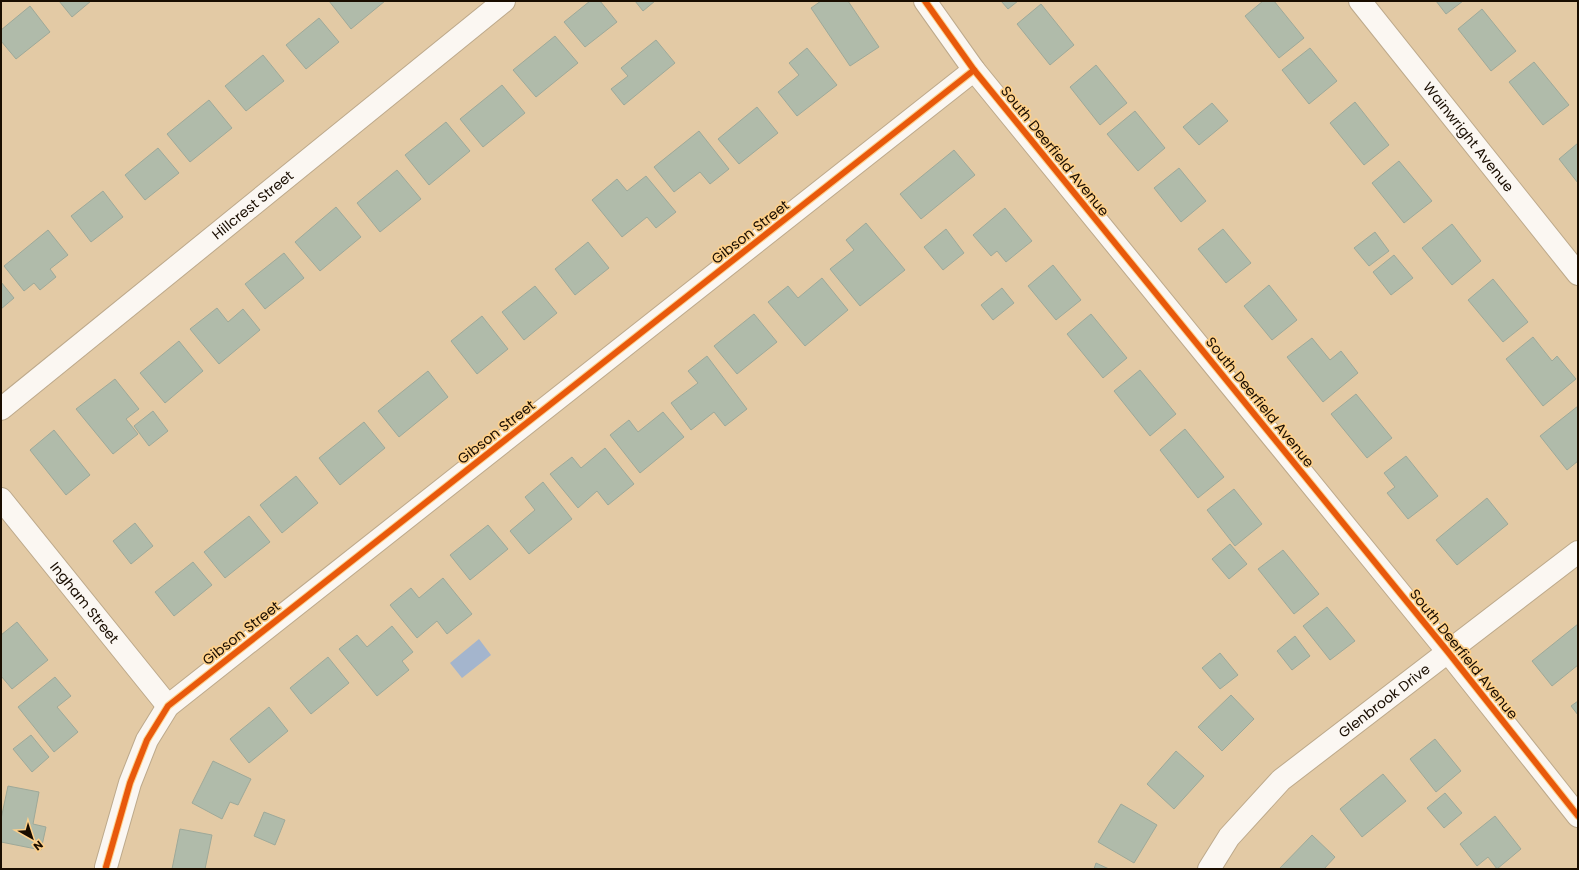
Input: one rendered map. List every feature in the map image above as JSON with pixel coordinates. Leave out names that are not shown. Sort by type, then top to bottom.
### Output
[{"type":"street","name":"Hillcrest Street","points":[[1,409],[504,1]]},
{"type":"street","name":"South Deerfield Avenue","points":[[925,1],[974,70],[1448,652],[1578,816]]},
{"type":"street","name":"Wainwright Avenue","points":[[1360,1],[1578,274]]},
{"type":"street","name":"Gibson Street","points":[[106,866],[130,783],[147,740],[168,706],[974,70]]},
{"type":"street","name":"Ingham Street","points":[[1,499],[168,706]]},
{"type":"street","name":"Glenbrook Drive","points":[[1209,869],[1229,837],[1281,780],[1578,552]]},
{"type":"water","points":[[479,639],[491,655],[462,678],[450,663]]},
{"type":"building","points":[[59,1],[91,1],[72,17]]},
{"type":"building","points":[[329,1],[385,1],[351,29]]},
{"type":"building","points":[[590,1],[600,1],[617,22],[585,47],[564,22]]},
{"type":"building","points":[[635,1],[655,1],[643,11]]},
{"type":"building","points":[[821,1],[848,1],[879,47],[850,66],[811,8]]},
{"type":"building","points":[[1001,1],[1018,1],[1008,9]]},
{"type":"building","points":[[1263,1],[1274,1],[1304,38],[1279,58],[1245,16]]},
{"type":"building","points":[[1436,1],[1463,1],[1446,14]]},
{"type":"building","points":[[1041,4],[1074,45],[1050,65],[1017,24]]},
{"type":"building","points":[[30,6],[50,32],[16,59],[1,41],[1,30]]},
{"type":"building","points":[[1482,9],[1516,51],[1491,71],[1458,29]]},
{"type":"building","points":[[319,18],[339,42],[306,69],[286,45]]},
{"type":"building","points":[[555,36],[578,63],[536,97],[513,70]]},
{"type":"building","points":[[656,40],[675,63],[624,105],[611,89],[628,76],[621,68]]},
{"type":"building","points":[[807,48],[837,85],[797,116],[778,92],[799,75],[789,63]]},
{"type":"building","points":[[1310,48],[1337,81],[1309,104],[1282,70]]},
{"type":"building","points":[[263,55],[284,81],[246,111],[225,86]]},
{"type":"building","points":[[1534,62],[1569,105],[1543,125],[1509,82]]},
{"type":"building","points":[[1096,65],[1127,103],[1100,125],[1070,87]]},
{"type":"building","points":[[502,85],[525,113],[483,147],[460,119]]},
{"type":"building","points":[[209,100],[232,128],[190,162],[167,134]]},
{"type":"building","points":[[1355,102],[1389,145],[1364,165],[1330,123]]},
{"type":"building","points":[[1212,103],[1228,121],[1199,145],[1183,127]]},
{"type":"building","points":[[757,107],[778,133],[739,164],[718,139]]},
{"type":"building","points":[[1135,111],[1165,148],[1138,171],[1107,134]]},
{"type":"building","points":[[446,122],[470,151],[429,185],[405,155]]},
{"type":"building","points":[[699,131],[729,169],[710,184],[700,172],[674,192],[654,167]]},
{"type":"building","points":[[1578,143],[1578,183],[1559,159]]},
{"type":"building","points":[[158,148],[179,173],[145,200],[125,175]]},
{"type":"building","points":[[954,150],[975,175],[921,219],[900,194]]},
{"type":"building","points":[[1399,161],[1432,201],[1404,223],[1372,183]]},
{"type":"building","points":[[1179,168],[1206,201],[1181,222],[1154,188]]},
{"type":"building","points":[[397,170],[421,199],[380,232],[357,203]]},
{"type":"building","points":[[646,176],[676,212],[656,228],[647,217],[622,237],[592,200],[617,179],[627,191]]},
{"type":"building","points":[[103,191],[123,217],[91,242],[71,216]]},
{"type":"building","points":[[336,207],[361,237],[320,271],[295,242]]},
{"type":"building","points":[[1005,208],[1032,241],[1006,262],[997,251],[991,256],[973,235]]},
{"type":"building","points":[[866,223],[905,270],[860,306],[830,269],[854,250],[846,240]]},
{"type":"building","points":[[1452,224],[1481,261],[1452,285],[1422,248]]},
{"type":"building","points":[[946,229],[964,253],[943,270],[924,247]]},
{"type":"building","points":[[1223,229],[1251,263],[1226,283],[1198,249]]},
{"type":"building","points":[[48,230],[68,255],[50,269],[56,277],[40,290],[34,283],[24,291],[4,266]]},
{"type":"building","points":[[1375,232],[1389,251],[1369,266],[1354,248]]},
{"type":"building","points":[[588,242],[609,268],[575,295],[555,269]]},
{"type":"building","points":[[284,253],[304,278],[265,309],[245,284]]},
{"type":"building","points":[[1394,255],[1413,278],[1391,295],[1373,272]]},
{"type":"building","points":[[1053,265],[1081,300],[1056,320],[1028,286]]},
{"type":"building","points":[[822,278],[848,310],[805,346],[768,302],[788,286],[798,298]]},
{"type":"building","points":[[1493,279],[1528,322],[1503,342],[1468,300]]},
{"type":"building","points":[[1,282],[14,298],[1,309]]},
{"type":"building","points":[[1269,285],[1297,320],[1272,340],[1244,306]]},
{"type":"building","points":[[535,286],[557,313],[524,340],[502,312]]},
{"type":"building","points":[[1002,288],[1014,303],[993,320],[981,305]]},
{"type":"building","points":[[217,308],[228,322],[243,309],[260,330],[219,364],[190,329]]},
{"type":"building","points":[[754,314],[777,342],[737,374],[714,346]]},
{"type":"building","points":[[1091,314],[1127,358],[1103,378],[1067,334]]},
{"type":"building","points":[[482,316],[508,349],[477,374],[451,341]]},
{"type":"building","points":[[1533,337],[1552,361],[1557,356],[1576,379],[1543,406],[1506,359]]},
{"type":"building","points":[[1312,338],[1330,360],[1341,351],[1358,373],[1323,402],[1287,357]]},
{"type":"building","points":[[179,341],[203,371],[165,403],[140,373]]},
{"type":"building","points":[[707,356],[747,409],[725,426],[714,412],[691,430],[671,403],[698,383],[688,371]]},
{"type":"building","points":[[1140,370],[1176,414],[1150,436],[1114,391]]},
{"type":"building","points":[[428,371],[448,397],[399,437],[378,411]]},
{"type":"building","points":[[115,379],[139,409],[126,419],[138,434],[113,454],[76,409]]},
{"type":"building","points":[[1356,394],[1392,438],[1367,458],[1331,414]]},
{"type":"building","points":[[1578,406],[1578,461],[1567,470],[1540,436]]},
{"type":"building","points":[[153,411],[168,431],[149,446],[134,426]]},
{"type":"building","points":[[663,412],[684,437],[640,473],[610,435],[629,420],[638,432]]},
{"type":"building","points":[[364,422],[385,448],[340,485],[319,458]]},
{"type":"building","points":[[1185,429],[1224,477],[1198,498],[1160,450]]},
{"type":"building","points":[[54,430],[90,475],[66,495],[30,450]]},
{"type":"building","points":[[605,448],[634,484],[608,505],[597,491],[578,508],[550,474],[572,457],[581,468]]},
{"type":"building","points":[[1406,456],[1438,496],[1408,519],[1387,493],[1395,487],[1384,473]]},
{"type":"building","points":[[296,476],[318,503],[282,533],[260,505]]},
{"type":"building","points":[[543,482],[572,519],[529,554],[510,531],[535,510],[525,497]]},
{"type":"building","points":[[1234,489],[1262,524],[1235,546],[1207,510]]},
{"type":"building","points":[[1487,498],[1508,524],[1457,565],[1436,540]]},
{"type":"building","points":[[249,516],[270,542],[225,578],[204,552]]},
{"type":"building","points":[[135,523],[153,546],[131,564],[113,541]]},
{"type":"building","points":[[488,525],[508,549],[470,580],[450,555]]},
{"type":"building","points":[[1230,544],[1247,564],[1229,579],[1212,559]]},
{"type":"building","points":[[1283,550],[1319,594],[1294,614],[1258,569]]},
{"type":"building","points":[[193,562],[212,585],[174,616],[155,592]]},
{"type":"building","points":[[443,578],[472,614],[447,634],[437,621],[417,638],[390,605],[411,588],[419,598]]},
{"type":"building","points":[[1327,607],[1355,641],[1330,660],[1303,626]]},
{"type":"building","points":[[17,622],[48,660],[12,689],[1,676],[1,635]]},
{"type":"building","points":[[1578,624],[1578,665],[1552,686],[1532,661]]},
{"type":"building","points":[[392,626],[413,652],[402,661],[409,670],[377,696],[339,649],[357,635],[367,647]]},
{"type":"building","points":[[1295,636],[1310,656],[1292,670],[1277,651]]},
{"type":"building","points":[[1220,653],[1238,675],[1220,689],[1202,668]]},
{"type":"building","points":[[328,657],[349,683],[311,714],[290,688]]},
{"type":"building","points":[[55,677],[71,696],[57,707],[78,732],[54,752],[18,707]]},
{"type":"building","points":[[1231,695],[1254,719],[1222,751],[1198,727]]},
{"type":"building","points":[[1578,701],[1578,715],[1571,706]]},
{"type":"building","points":[[269,707],[288,731],[249,763],[230,739]]},
{"type":"building","points":[[31,735],[49,757],[32,772],[13,749]]},
{"type":"building","points":[[1435,739],[1461,771],[1436,792],[1410,759]]},
{"type":"building","points":[[1176,751],[1204,776],[1174,809],[1147,784]]},
{"type":"building","points":[[213,761],[251,779],[238,805],[230,802],[222,819],[192,803]]},
{"type":"building","points":[[1383,774],[1406,801],[1362,837],[1340,809]]},
{"type":"building","points":[[8,786],[39,792],[33,824],[46,827],[41,850],[1,842],[1,819]]},
{"type":"building","points":[[1445,793],[1462,813],[1444,828],[1427,808]]},
{"type":"building","points":[[1121,804],[1157,825],[1134,863],[1098,842]]},
{"type":"building","points":[[264,812],[285,820],[275,845],[254,836]]},
{"type":"building","points":[[1495,816],[1521,849],[1497,869],[1488,857],[1477,866],[1460,844]]},
{"type":"building","points":[[180,829],[212,835],[205,869],[172,869]]},
{"type":"building","points":[[1312,835],[1335,857],[1324,869],[1279,869]]},
{"type":"building","points":[[1096,863],[1109,869],[1094,869]]},
{"type":"cycle path","points":[[925,1],[974,70],[1448,652],[1578,816]]},
{"type":"cycle path","points":[[106,867],[130,783],[147,740],[168,706],[974,70]]}]
